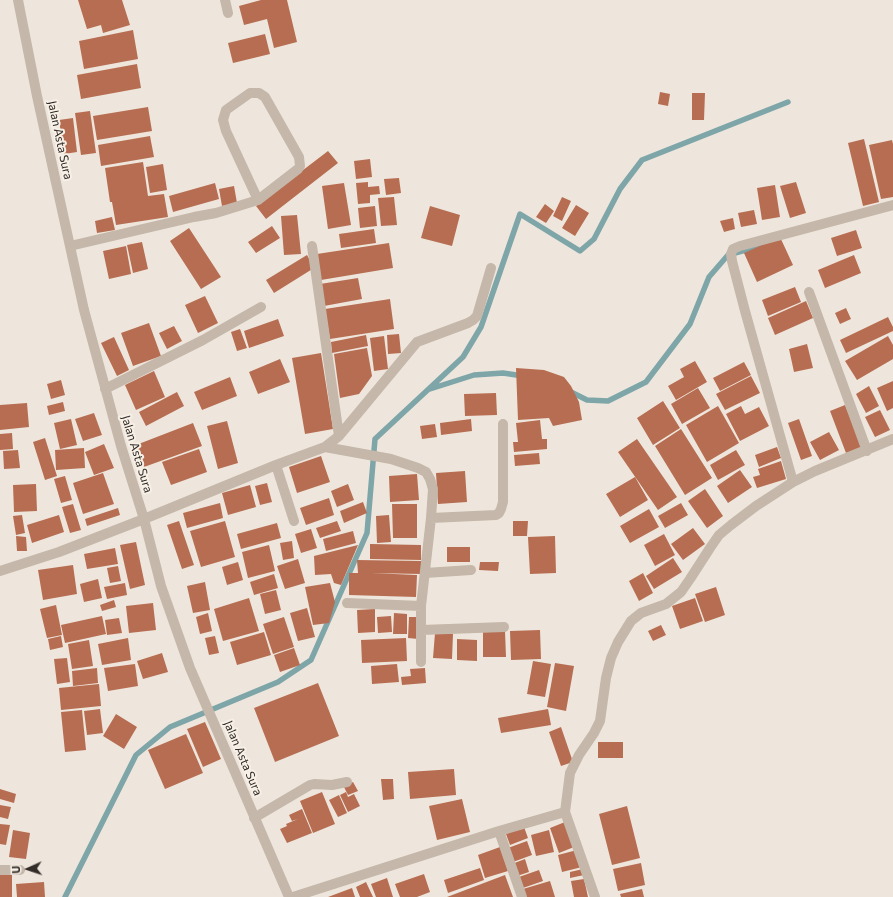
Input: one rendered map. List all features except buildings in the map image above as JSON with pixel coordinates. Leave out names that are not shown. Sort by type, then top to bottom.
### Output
[{"type":"street","name":"Jalan Asta Sura","points":[[18,0],[37,96],[84,310],[120,446],[144,520],[161,586],[190,668],[289,897]]},
{"type":"street","points":[[226,0],[228,13]]},
{"type":"street","points":[[70,246],[186,219],[216,214],[258,200],[298,169],[300,166],[299,157],[265,97],[259,93],[250,93],[226,110],[223,120],[226,131],[258,200]]},
{"type":"street","points":[[793,482],[745,311],[731,254],[733,249],[740,246],[893,205]]},
{"type":"street","points":[[312,246],[339,436]]},
{"type":"street","points":[[0,571],[59,552],[144,520],[276,465],[325,447],[339,436],[418,342],[468,323],[477,316],[491,268]]},
{"type":"street","points":[[809,292],[866,451]]},
{"type":"street","points":[[105,389],[203,340],[261,307]]},
{"type":"street","points":[[432,518],[496,515],[499,513],[503,502],[503,424]]},
{"type":"street","points":[[595,897],[565,812],[570,773],[600,721],[606,678],[611,658],[618,642],[631,621],[641,613],[666,604],[681,592],[719,535],[756,506],[793,482],[893,439]]},
{"type":"street","points":[[325,447],[391,459],[426,472],[430,479],[433,489],[432,518],[421,606],[421,662]]},
{"type":"street","points":[[276,465],[294,521]]},
{"type":"street","points":[[425,573],[471,570]]},
{"type":"street","points":[[346,603],[421,606]]},
{"type":"street","points":[[421,630],[504,627]]},
{"type":"street","points":[[254,818],[310,785],[347,782]]},
{"type":"street","points":[[293,897],[499,831],[565,812]]},
{"type":"street","points":[[499,831],[522,897]]},
{"type":"street","points":[[0,870],[20,870]]},
{"type":"waterway","points":[[65,897],[136,755],[170,727],[278,682],[311,660],[367,533],[375,439],[463,357],[481,327],[520,214],[580,251],[594,239],[620,189],[642,160],[788,102]]},
{"type":"waterway","points":[[569,391],[587,400],[608,401],[646,382],[690,324],[709,277],[728,255],[767,244]]},
{"type":"waterway","points":[[430,389],[474,375],[503,373],[523,376]]}]
